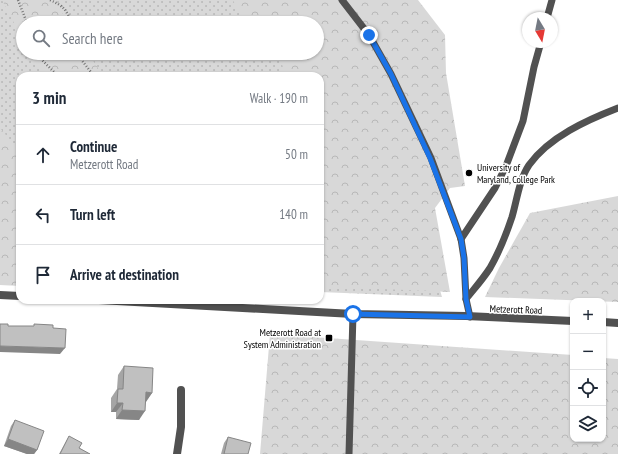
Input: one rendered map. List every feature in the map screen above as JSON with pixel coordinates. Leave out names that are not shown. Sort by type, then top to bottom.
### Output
[{"type":"street","points":[[0,295],[16,296]]},
{"type":"street","name":"Metzerott Road","points":[[172,304],[353,314],[570,321]]},
{"type":"street","points":[[606,322],[618,323]]},
{"type":"street","points":[[177,454],[181,427],[181,390]]},
{"type":"lane","points":[[342,0],[369,35],[391,74],[430,158],[461,239],[464,258],[466,299],[470,317]]},
{"type":"lane","points":[[549,12],[552,0]]},
{"type":"lane","points":[[461,239],[495,188],[506,166],[523,121],[539,48]]},
{"type":"lane","points":[[466,299],[490,268],[511,218],[521,182],[528,166],[537,155],[574,128],[618,108]]},
{"type":"lane","points":[[349,454],[353,314]]},
{"type":"path","points":[[18,0],[24,16]]},
{"type":"path","points":[[50,0],[60,4],[68,16]]},
{"type":"path","points":[[42,60],[54,72]]},
{"type":"path","points":[[82,60],[91,72]]},
{"type":"green space","points":[[0,0],[354,0],[442,297],[324,292],[324,72],[16,72],[16,278],[0,277]]},
{"type":"green space","points":[[2,0],[55,0],[64,16],[16,16],[16,27]]},
{"type":"green space","points":[[233,0],[418,0],[445,35],[446,73],[465,186],[450,188],[435,208],[450,292],[361,288],[324,289],[324,72],[284,72],[281,60],[324,60],[324,16],[243,16],[236,7]]},
{"type":"green space","points":[[34,60],[93,60],[100,72],[42,72]]},
{"type":"green space","points":[[0,128],[16,147],[16,286],[0,285]]},
{"type":"green space","points":[[618,196],[618,302],[606,302],[606,298],[570,298],[570,300],[485,297],[499,268],[530,213]]},
{"type":"green space","points":[[270,334],[570,355],[570,442],[606,442],[606,358],[618,359],[618,454],[260,454]]},
{"type":"building","points":[[0,324],[8,324],[8,326],[34,326],[34,324],[53,325],[53,328],[66,329],[65,348],[0,346]]},
{"type":"building","points":[[124,366],[153,368],[152,393],[146,392],[145,411],[122,410],[123,403],[117,403],[118,389],[123,389]]},
{"type":"building","points":[[15,420],[44,431],[37,450],[8,439]]},
{"type":"building","points":[[69,436],[82,443],[79,448],[90,454],[60,454]]},
{"type":"building","points":[[228,437],[251,443],[248,454],[224,454]]},
{"type":"place","name":"University of Maryland, College Park","points":[[469,173]]},
{"type":"place","name":"Metzerott Road at System Administration","points":[[329,338]]},
{"type":"route","points":[[353,314],[470,317],[466,299],[464,258],[461,239],[430,158],[391,74],[369,35]]}]
